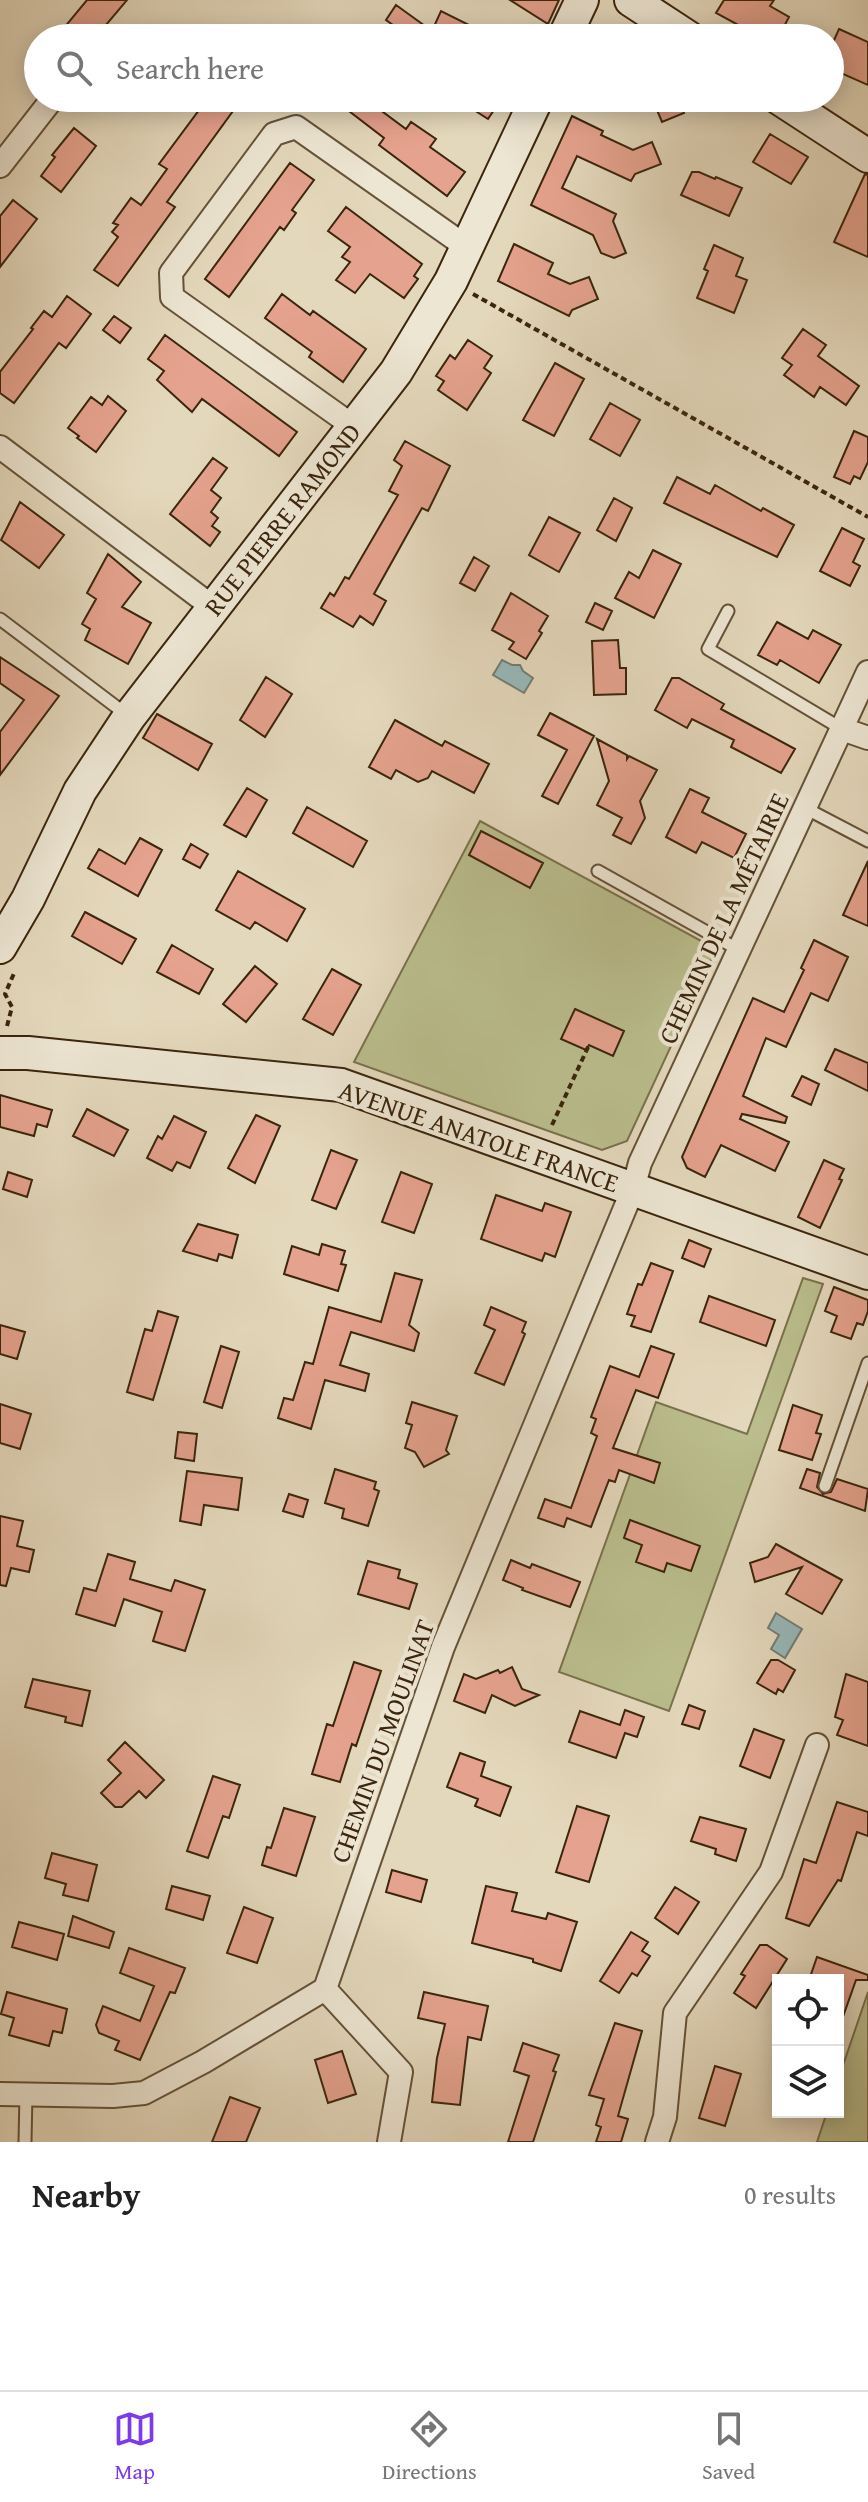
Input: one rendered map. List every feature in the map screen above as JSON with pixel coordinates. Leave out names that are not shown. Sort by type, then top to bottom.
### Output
[{"type":"street","points":[[571,24],[582,0]]},
{"type":"street","points":[[631,0],[668,24]]},
{"type":"street","points":[[0,166],[42,112]]},
{"type":"street","name":"RUE PIERRE RAMOND","points":[[6,944],[80,791],[129,717],[396,372],[451,281],[531,112]]},
{"type":"street","points":[[800,112],[868,156]]},
{"type":"street","points":[[353,426],[172,297],[171,273],[274,134],[296,127],[468,248]]},
{"type":"street","points":[[0,447],[214,608]]},
{"type":"street","name":"CHEMIN DE LA MÉTAIRIE","points":[[633,1189],[640,1163],[868,672]]},
{"type":"street","points":[[842,729],[868,738]]},
{"type":"street","name":"AVENUE ANATOLE FRANCE","points":[[9,1041],[341,1085],[868,1273]]},
{"type":"street","name":"CHEMIN DU MOULINAT","points":[[325,1989],[443,1647],[633,1189]]},
{"type":"street","points":[[657,2142],[665,2117],[675,2013],[771,1872],[817,1745]]},
{"type":"street","points":[[0,2094],[113,2096],[144,2093],[203,2062],[325,1989],[401,2072],[389,2142]]},
{"type":"lane","points":[[728,611],[708,649],[842,729]]},
{"type":"lane","points":[[0,619],[129,717]]},
{"type":"lane","points":[[805,808],[868,841]]},
{"type":"lane","points":[[598,871],[739,950]]},
{"type":"lane","points":[[825,1486],[868,1363]]},
{"type":"lane","points":[[25,2142],[26,2094]]},
{"type":"path","points":[[451,281],[868,517]]},
{"type":"path","points":[[6,944],[5,994],[12,1007],[9,1041]]},
{"type":"path","points":[[552,1125],[589,1045]]},
{"type":"green space","points":[[480,821],[716,949],[627,1141],[602,1150],[354,1062]]},
{"type":"green space","points":[[803,1278],[823,1284],[669,1711],[559,1672],[656,1402],[747,1434]]},
{"type":"green space","points":[[868,1992],[868,2142],[817,2142],[825,2118],[844,2118],[844,2062]]},
{"type":"water","points":[[502,660],[520,665],[533,678],[524,693],[493,675]]},
{"type":"water","points":[[776,1613],[802,1629],[785,1658],[771,1649],[779,1635],[768,1628]]},
{"type":"building","points":[[87,0],[127,0],[107,24],[67,24]]},
{"type":"building","points":[[510,0],[559,0],[548,24]]},
{"type":"building","points":[[724,0],[774,0],[770,6],[789,17],[785,24],[736,24],[716,13]]},
{"type":"building","points":[[396,5],[422,24],[392,24],[386,20]]},
{"type":"building","points":[[441,11],[467,24],[435,24]]},
{"type":"building","points":[[844,31],[868,42],[868,85],[844,74]]},
{"type":"building","points":[[198,112],[232,112],[167,202],[175,207],[118,286],[94,270],[118,237],[112,232],[118,225],[113,223],[131,198],[141,205],[167,169],[159,164]]},
{"type":"building","points":[[350,112],[383,112],[406,129],[411,122],[436,139],[430,147],[465,172],[447,196],[379,145],[384,138]]},
{"type":"building","points":[[477,112],[493,112],[488,119]]},
{"type":"building","points":[[658,112],[684,112],[684,113],[662,122]]},
{"type":"building","points":[[572,116],[603,131],[601,135],[633,150],[652,142],[661,164],[635,174],[631,181],[577,156],[562,188],[616,214],[613,221],[626,253],[614,258],[601,253],[593,235],[531,205]]},
{"type":"building","points":[[74,128],[96,146],[61,192],[41,176],[55,157],[52,155]]},
{"type":"building","points":[[770,134],[808,157],[791,184],[753,162]]},
{"type":"building","points":[[290,163],[314,180],[292,210],[296,213],[284,230],[280,227],[229,297],[205,279]]},
{"type":"building","points":[[692,172],[716,177],[742,188],[729,216],[681,195]]},
{"type":"building","points":[[865,174],[868,175],[868,257],[834,242]]},
{"type":"building","points":[[13,200],[37,219],[0,267],[0,216]]},
{"type":"building","points":[[346,207],[422,264],[414,276],[418,279],[404,298],[370,274],[355,293],[336,280],[350,262],[342,257],[350,247],[328,231]]},
{"type":"building","points":[[514,244],[553,263],[548,274],[570,284],[589,277],[598,299],[572,310],[569,316],[498,281]]},
{"type":"building","points":[[714,245],[743,258],[736,276],[747,280],[734,313],[697,298]]},
{"type":"building","points":[[282,294],[310,315],[313,311],[366,349],[343,382],[309,357],[312,352],[265,318]]},
{"type":"building","points":[[67,296],[91,314],[66,348],[59,343],[14,403],[0,393],[0,372],[44,311],[52,317]]},
{"type":"building","points":[[114,316],[131,328],[120,343],[103,330]]},
{"type":"building","points":[[803,329],[826,345],[818,356],[859,386],[846,405],[820,387],[814,397],[784,375],[792,365],[782,358]]},
{"type":"building","points":[[165,335],[297,432],[279,456],[202,399],[192,412],[157,380],[164,371],[148,359]]},
{"type":"building","points":[[468,340],[492,356],[484,368],[491,373],[467,410],[438,390],[444,381],[436,376],[450,355],[455,359]]},
{"type":"building","points":[[555,363],[584,379],[554,436],[523,420]]},
{"type":"building","points":[[108,396],[126,411],[96,452],[68,428],[91,397],[102,405]]},
{"type":"building","points":[[610,403],[640,420],[620,456],[590,439]]},
{"type":"building","points":[[854,431],[868,437],[868,462],[860,479],[854,476],[850,484],[834,477]]},
{"type":"building","points":[[405,441],[450,466],[428,511],[422,508],[374,594],[386,601],[373,625],[360,616],[353,627],[321,608],[330,593],[334,596],[345,577],[349,579],[398,495],[389,491],[402,466],[394,460]]},
{"type":"building","points":[[213,458],[227,468],[211,490],[221,498],[211,512],[218,518],[212,526],[220,532],[210,546],[170,514]]},
{"type":"building","points":[[677,477],[710,494],[715,485],[761,511],[763,508],[794,525],[777,557],[664,503]]},
{"type":"building","points":[[614,498],[632,508],[616,541],[597,530]]},
{"type":"building","points":[[20,502],[64,535],[39,568],[1,540]]},
{"type":"building","points":[[549,517],[580,533],[559,572],[529,555]]},
{"type":"building","points":[[842,528],[864,539],[853,562],[860,566],[850,586],[820,571]]},
{"type":"building","points":[[653,550],[681,564],[654,618],[615,598],[629,572],[639,578]]},
{"type":"building","points":[[108,554],[141,582],[122,607],[151,623],[128,664],[85,640],[90,629],[82,624],[96,599],[87,593]]},
{"type":"building","points":[[474,557],[489,566],[475,591],[460,583]]},
{"type":"building","points":[[511,593],[548,616],[539,631],[542,633],[526,659],[509,649],[514,642],[492,630]]},
{"type":"building","points":[[595,603],[612,611],[603,630],[586,622]]},
{"type":"building","points":[[777,622],[808,639],[813,630],[841,645],[819,683],[780,660],[777,665],[758,655]]},
{"type":"building","points":[[618,640],[620,668],[626,668],[626,694],[594,695],[592,641]]},
{"type":"building","points":[[0,657],[59,696],[0,775],[0,732],[24,700],[0,683]]},
{"type":"building","points":[[266,677],[292,694],[265,737],[240,720]]},
{"type":"building","points":[[672,678],[679,678],[724,704],[721,709],[795,749],[781,773],[731,747],[734,740],[692,719],[687,728],[655,710]]},
{"type":"building","points":[[550,713],[594,736],[558,804],[542,796],[567,750],[538,735]]},
{"type":"building","points":[[157,714],[212,744],[198,770],[143,738]]},
{"type":"building","points":[[395,720],[442,746],[445,741],[489,764],[474,793],[432,771],[428,778],[418,782],[396,770],[391,779],[369,767]]},
{"type":"building","points":[[597,739],[627,755],[627,759],[629,756],[657,770],[640,801],[645,818],[631,844],[613,835],[622,818],[597,805],[609,781]]},
{"type":"building","points":[[247,788],[267,800],[246,837],[224,825]]},
{"type":"building","points":[[690,789],[709,798],[702,812],[746,834],[734,858],[702,842],[696,853],[666,837]]},
{"type":"building","points":[[307,807],[367,841],[353,867],[293,833]]},
{"type":"building","points":[[481,831],[543,863],[530,888],[469,855]]},
{"type":"building","points":[[140,838],[162,850],[138,896],[88,868],[99,849],[125,864]]},
{"type":"building","points":[[191,844],[208,854],[200,868],[183,859]]},
{"type":"building","points":[[868,861],[868,926],[843,915]]},
{"type":"building","points":[[238,871],[305,909],[287,941],[255,922],[250,929],[216,910]]},
{"type":"building","points":[[85,912],[136,939],[122,964],[72,936]]},
{"type":"building","points":[[814,940],[848,957],[828,1001],[811,993],[786,1047],[766,1038],[743,1096],[787,1117],[785,1123],[742,1114],[740,1119],[789,1142],[775,1171],[721,1145],[705,1177],[687,1168],[682,1157],[753,998],[784,1012]]},
{"type":"building","points":[[172,945],[213,969],[199,994],[157,972]]},
{"type":"building","points":[[255,966],[277,984],[246,1022],[223,1004]]},
{"type":"building","points":[[332,969],[361,985],[333,1035],[303,1019]]},
{"type":"building","points":[[575,1009],[624,1031],[613,1056],[589,1045],[586,1050],[561,1039]]},
{"type":"building","points":[[835,1049],[868,1063],[868,1091],[825,1070]]},
{"type":"building","points":[[802,1076],[819,1084],[811,1105],[792,1096]]},
{"type":"building","points":[[0,1095],[52,1110],[47,1127],[37,1124],[34,1136],[0,1127]]},
{"type":"building","points":[[87,1109],[128,1130],[114,1156],[73,1136]]},
{"type":"building","points":[[256,1115],[280,1126],[255,1183],[228,1168]]},
{"type":"building","points":[[174,1116],[206,1132],[190,1168],[177,1162],[172,1171],[147,1158],[158,1136],[162,1139]]},
{"type":"building","points":[[331,1150],[357,1160],[336,1209],[312,1200]]},
{"type":"building","points":[[824,1160],[844,1169],[820,1228],[798,1217]]},
{"type":"building","points":[[8,1172],[32,1180],[27,1197],[3,1189]]},
{"type":"building","points":[[401,1172],[432,1184],[414,1233],[382,1222]]},
{"type":"building","points":[[496,1195],[542,1211],[545,1203],[571,1212],[555,1257],[545,1253],[542,1261],[481,1239]]},
{"type":"building","points":[[198,1224],[238,1235],[232,1258],[219,1254],[217,1261],[183,1251]]},
{"type":"building","points":[[689,1240],[711,1249],[704,1267],[682,1258]]},
{"type":"building","points":[[322,1244],[345,1251],[341,1264],[346,1265],[338,1291],[284,1274],[292,1246],[319,1255]]},
{"type":"building","points":[[651,1263],[673,1271],[651,1332],[631,1326],[635,1316],[627,1314],[638,1284],[642,1285]]},
{"type":"building","points":[[395,1273],[422,1280],[409,1325],[419,1333],[414,1351],[351,1332],[340,1365],[369,1374],[365,1391],[325,1380],[311,1429],[278,1418],[284,1398],[293,1400],[305,1362],[313,1364],[329,1307],[381,1322]]},
{"type":"building","points":[[834,1287],[868,1300],[863,1325],[857,1323],[851,1339],[831,1332],[837,1316],[825,1311]]},
{"type":"building","points":[[709,1296],[775,1320],[766,1346],[700,1322]]},
{"type":"building","points":[[491,1307],[526,1322],[522,1332],[525,1334],[504,1385],[475,1373],[495,1330],[484,1325]]},
{"type":"building","points":[[158,1311],[178,1317],[153,1400],[127,1392],[145,1329],[152,1331]]},
{"type":"building","points":[[0,1325],[25,1332],[17,1359],[0,1354]]},
{"type":"building","points":[[221,1346],[239,1352],[222,1408],[204,1402]]},
{"type":"building","points":[[651,1346],[674,1354],[658,1398],[636,1390],[613,1448],[660,1463],[654,1483],[619,1470],[615,1482],[609,1480],[591,1527],[567,1518],[564,1527],[538,1518],[545,1499],[571,1508],[597,1436],[591,1433],[596,1419],[591,1417],[610,1366],[639,1377]]},
{"type":"building","points":[[412,1402],[457,1416],[446,1450],[449,1454],[424,1467],[415,1452],[405,1448],[412,1425],[406,1423]]},
{"type":"building","points":[[0,1404],[31,1414],[20,1449],[0,1443]]},
{"type":"building","points":[[793,1405],[822,1415],[816,1433],[821,1434],[812,1460],[779,1450]]},
{"type":"building","points":[[178,1432],[197,1434],[194,1461],[175,1458]]},
{"type":"building","points":[[335,1469],[376,1482],[374,1489],[379,1491],[368,1526],[342,1518],[344,1509],[325,1503]]},
{"type":"building","points":[[807,1469],[820,1473],[817,1487],[823,1494],[831,1492],[837,1479],[868,1489],[865,1511],[800,1488]]},
{"type":"building","points":[[187,1471],[242,1478],[238,1510],[204,1505],[201,1525],[180,1521]]},
{"type":"building","points":[[289,1494],[308,1500],[303,1517],[283,1511]]},
{"type":"building","points":[[0,1516],[23,1521],[17,1546],[34,1550],[29,1572],[11,1568],[6,1586],[0,1585]]},
{"type":"building","points":[[630,1520],[700,1546],[691,1571],[667,1563],[664,1572],[636,1562],[642,1545],[624,1538]]},
{"type":"building","points":[[776,1544],[842,1580],[822,1614],[786,1594],[802,1567],[755,1582],[750,1563],[768,1557]]},
{"type":"building","points":[[108,1554],[135,1562],[130,1579],[171,1591],[175,1580],[205,1590],[185,1651],[153,1641],[162,1612],[124,1599],[115,1626],[76,1614],[84,1588],[96,1591]]},
{"type":"building","points":[[511,1560],[530,1568],[532,1564],[580,1582],[570,1607],[503,1580]]},
{"type":"building","points":[[368,1561],[400,1570],[398,1578],[417,1584],[409,1609],[358,1594]]},
{"type":"building","points":[[771,1660],[778,1660],[795,1670],[783,1692],[778,1689],[776,1694],[757,1683]]},
{"type":"building","points":[[354,1662],[381,1671],[356,1746],[352,1744],[340,1782],[312,1774],[327,1724],[333,1726]]},
{"type":"building","points":[[512,1667],[522,1689],[539,1695],[515,1706],[492,1695],[485,1713],[454,1701],[464,1674],[476,1679]]},
{"type":"building","points":[[846,1674],[868,1682],[868,1746],[837,1735],[843,1720],[835,1717]]},
{"type":"building","points":[[33,1679],[90,1691],[82,1726],[65,1722],[66,1717],[25,1707]]},
{"type":"building","points":[[689,1705],[705,1711],[699,1729],[682,1724]]},
{"type":"building","points":[[625,1710],[644,1717],[637,1737],[625,1733],[616,1758],[569,1742],[580,1711],[620,1725]]},
{"type":"building","points":[[754,1729],[784,1740],[770,1778],[740,1766]]},
{"type":"building","points":[[125,1742],[164,1780],[146,1798],[139,1791],[122,1807],[115,1807],[101,1793],[121,1773],[108,1760]]},
{"type":"building","points":[[460,1753],[485,1762],[481,1776],[511,1787],[500,1816],[475,1806],[478,1799],[447,1787]]},
{"type":"building","points":[[213,1776],[240,1785],[229,1818],[223,1816],[208,1858],[187,1851]]},
{"type":"building","points":[[837,1802],[868,1812],[868,1836],[857,1832],[841,1881],[838,1880],[809,1926],[786,1918],[804,1859],[816,1863]]},
{"type":"building","points":[[577,1806],[609,1816],[589,1882],[556,1872]]},
{"type":"building","points":[[284,1808],[315,1817],[296,1876],[262,1865]]},
{"type":"building","points":[[700,1817],[746,1829],[736,1861],[715,1854],[716,1849],[691,1841]]},
{"type":"building","points":[[52,1853],[97,1865],[88,1901],[63,1895],[66,1884],[45,1878]]},
{"type":"building","points":[[392,1870],[427,1880],[421,1902],[386,1892]]},
{"type":"building","points":[[172,1886],[210,1896],[203,1920],[166,1909]]},
{"type":"building","points":[[486,1886],[517,1893],[512,1911],[546,1919],[548,1913],[577,1922],[561,1971],[533,1962],[533,1959],[472,1943]]},
{"type":"building","points":[[675,1887],[699,1902],[678,1934],[655,1918]]},
{"type":"building","points":[[244,1907],[273,1918],[257,1963],[227,1953]]},
{"type":"building","points":[[73,1916],[114,1932],[109,1948],[68,1936]]},
{"type":"building","points":[[19,1922],[64,1934],[57,1960],[12,1947]]},
{"type":"building","points":[[631,1932],[648,1942],[642,1951],[650,1956],[637,1976],[632,1973],[619,1993],[600,1981]]},
{"type":"building","points":[[760,1945],[767,1945],[787,1959],[778,1974],[772,1974],[772,1983],[756,2008],[734,1993],[745,1976],[741,1974]]},
{"type":"building","points":[[129,1948],[185,1968],[175,1993],[170,1992],[140,2060],[115,2050],[119,2041],[99,2033],[96,2025],[103,2006],[140,2021],[154,1986],[120,1973]]},
{"type":"building","points":[[817,1957],[868,1975],[868,1980],[856,1980],[844,2014],[844,1974],[811,1974]]},
{"type":"building","points":[[7,1992],[67,2009],[62,2033],[53,2031],[49,2046],[9,2035],[14,2018],[1,2014]]},
{"type":"building","points":[[424,1992],[488,2006],[481,2040],[468,2037],[460,2105],[432,2102],[445,2024],[418,2018]]},
{"type":"building","points":[[615,2023],[642,2031],[618,2116],[628,2119],[621,2142],[596,2142],[601,2127],[596,2125],[604,2099],[589,2095]]},
{"type":"building","points":[[523,2043],[559,2055],[533,2142],[508,2142],[529,2076],[514,2071]]},
{"type":"building","points":[[342,2051],[356,2094],[328,2103],[315,2060]]},
{"type":"building","points":[[715,2066],[741,2074],[725,2126],[699,2118]]},
{"type":"building","points":[[230,2097],[260,2108],[246,2142],[212,2142]]}]
